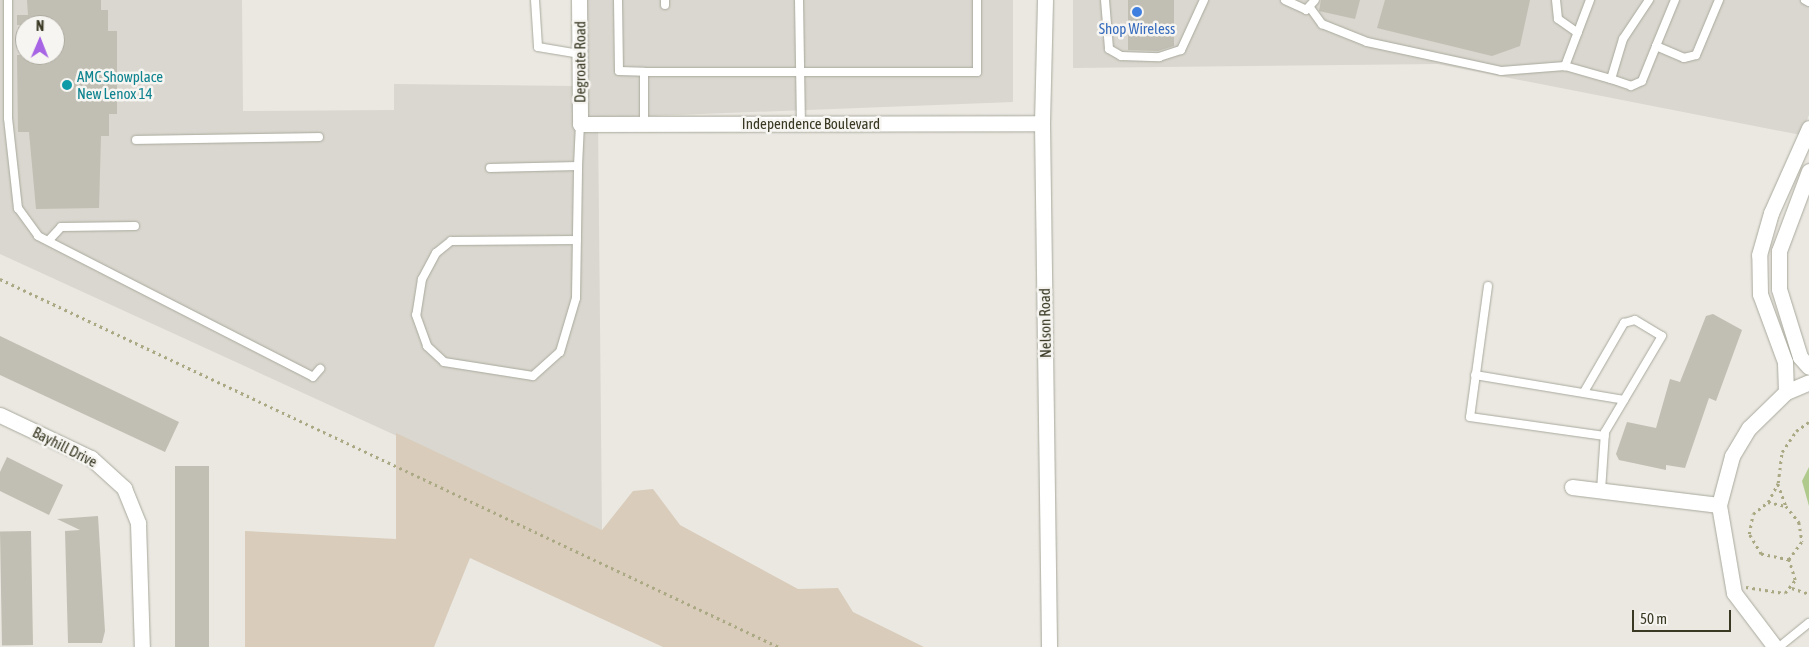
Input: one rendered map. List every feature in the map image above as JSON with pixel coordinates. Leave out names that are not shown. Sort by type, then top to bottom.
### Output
[{"type":"street","name":"Degroate Road","points":[[579,0],[580,124]]},
{"type":"street","name":"Nelson Road","points":[[1045,0],[1042,123],[1049,647]]},
{"type":"street","name":"Independence Boulevard","points":[[580,124],[1042,123]]},
{"type":"street","points":[[1786,392],[1785,362],[1760,294],[1759,254],[1805,148],[1809,128]]},
{"type":"street","points":[[1809,171],[1779,251],[1779,289],[1800,357],[1809,367]]},
{"type":"street","points":[[1775,647],[1734,593],[1719,505],[1732,456],[1749,428],[1786,392],[1809,382]]},
{"type":"street","name":"Bayhill Drive","points":[[0,416],[90,458],[124,488],[138,523],[142,647]]},
{"type":"street","points":[[1572,486],[1719,505]]},
{"type":"lane","points":[[8,0],[8,118],[18,208],[38,236],[50,239],[313,377],[320,369]]},
{"type":"lane","points":[[535,0],[538,47],[580,54]]},
{"type":"lane","points":[[618,0],[619,72],[800,73],[977,72],[977,0]]},
{"type":"lane","points":[[798,0],[801,124]]},
{"type":"lane","points":[[1105,0],[1109,49],[1121,56],[1159,57],[1181,50],[1204,0]]},
{"type":"lane","points":[[1285,0],[1311,9],[1322,24],[1368,42],[1501,71],[1519,73],[1565,66],[1631,86],[1642,81],[1674,0]]},
{"type":"lane","points":[[1311,9],[1315,0]]},
{"type":"lane","points":[[1556,0],[1558,20],[1578,33]]},
{"type":"lane","points":[[1565,66],[1590,0]]},
{"type":"lane","points":[[1611,79],[1623,39],[1649,0]]},
{"type":"lane","points":[[1656,46],[1684,58],[1696,55],[1719,0]]},
{"type":"lane","points":[[1805,0],[1809,2]]},
{"type":"lane","points":[[644,72],[644,124]]},
{"type":"lane","points":[[577,240],[451,241],[436,253],[422,279],[416,315],[427,346],[444,362],[534,376],[560,352],[576,298],[580,124]]},
{"type":"lane","points":[[136,140],[319,137]]},
{"type":"lane","points":[[490,168],[578,166]]},
{"type":"lane","points":[[50,239],[62,227],[135,226]]},
{"type":"lane","points":[[1488,286],[1470,417],[1605,436]]},
{"type":"lane","points":[[1584,392],[1624,323],[1635,320],[1662,336],[1605,436],[1601,490]]},
{"type":"lane","points":[[1475,376],[1584,392],[1624,400]]},
{"type":"lane","points":[[1775,647],[1809,624]]},
{"type":"path","points":[[0,279],[779,647]]},
{"type":"path","points":[[1789,560],[1761,554],[1749,534],[1753,514],[1768,502],[1778,483],[1782,452],[1796,431],[1809,422]]},
{"type":"path","points":[[1778,483],[1786,506],[1802,532],[1797,553],[1789,560]]},
{"type":"path","points":[[1768,502],[1786,506]]},
{"type":"path","points":[[1789,560],[1794,571],[1792,587]]},
{"type":"path","points":[[1734,593],[1752,584],[1777,594],[1792,587],[1809,594]]},
{"type":"shaded area","points":[[0,0],[242,0],[243,111],[394,110],[394,84],[574,86],[585,0],[1013,0],[1013,102],[598,118],[602,530],[0,254]]},
{"type":"shaded area","points":[[1073,0],[1809,0],[1809,115],[1801,135],[1438,64],[1073,68]]},
{"type":"shaded area","points":[[396,433],[602,530],[633,491],[653,489],[680,525],[798,589],[838,588],[853,612],[924,647],[663,647],[470,558],[434,647],[245,647],[245,531],[396,539]]},
{"type":"shaded area","points":[[1809,467],[1809,506],[1802,481]]},
{"type":"building","name":"AMC Showplace New Lenox 14","points":[[27,0],[101,0],[101,10],[108,10],[108,31],[117,31],[117,114],[109,114],[109,136],[101,136],[99,208],[36,209],[29,132],[18,132],[17,65],[65,65],[65,15],[28,15]]},
{"type":"building","points":[[1128,0],[1174,0],[1174,46],[1158,51],[1128,50]]},
{"type":"building","points":[[1321,0],[1360,0],[1355,19],[1319,11]]},
{"type":"building","points":[[1385,0],[1530,0],[1520,46],[1492,56],[1377,28]]},
{"type":"building","points":[[1713,314],[1742,330],[1716,401],[1709,398],[1685,468],[1666,465],[1666,470],[1619,460],[1616,454],[1627,422],[1656,428],[1670,379],[1680,382],[1706,316]]},
{"type":"building","points":[[0,336],[179,422],[165,452],[0,375]]},
{"type":"building","points":[[7,457],[63,485],[49,515],[0,491],[0,472]]},
{"type":"building","points":[[175,466],[209,466],[209,647],[175,647]]},
{"type":"building","points":[[98,516],[105,631],[102,643],[68,643],[65,531],[80,530],[57,519]]},
{"type":"building","points":[[31,531],[33,645],[2,646],[0,532]]},
{"type":"place","name":"Shop Wireless","points":[[1137,12]]},
{"type":"place","name":"AMC Showplace New Lenox 14","points":[[67,85]]}]
